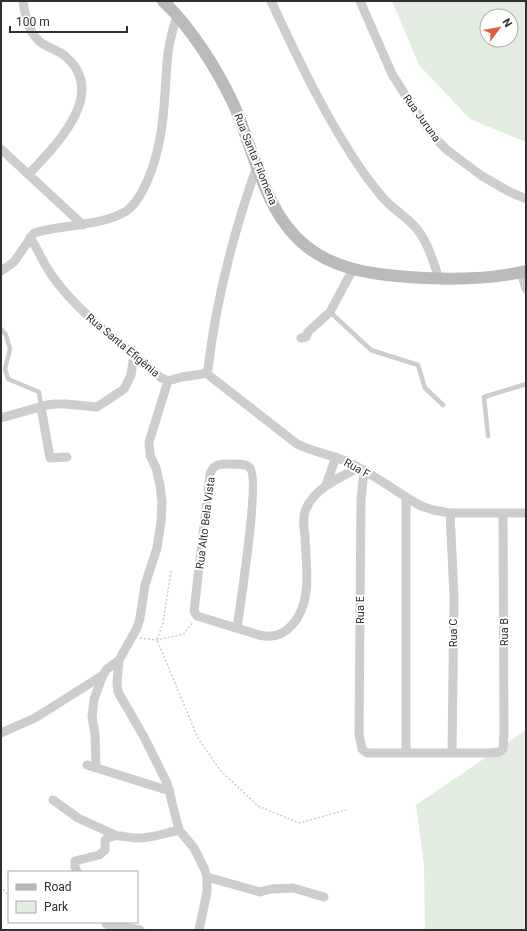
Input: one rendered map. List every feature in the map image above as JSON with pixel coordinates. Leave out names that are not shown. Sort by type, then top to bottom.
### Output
[{"type":"main road","name":"Rua Santa Filomena","points":[[162,1],[176,16],[220,78],[233,103],[272,203],[293,233],[306,246],[323,257],[344,267],[368,273],[439,279],[476,278],[510,275],[524,272]]},
{"type":"street","points":[[23,1],[27,21],[34,36],[42,43],[63,54],[75,66],[82,84],[81,96],[75,115],[69,127],[29,174]]},
{"type":"street","points":[[271,1],[330,120],[364,174],[376,190],[386,201],[410,221],[418,231],[431,255],[439,279]]},
{"type":"street","name":"Rua Juruna","points":[[360,1],[392,74],[416,112],[435,138],[447,150],[482,176],[508,191],[526,199]]},
{"type":"street","points":[[1,271],[14,262],[33,234],[37,232],[83,225],[123,212],[131,207],[140,196],[154,167],[163,125],[169,44],[176,16]]},
{"type":"street","points":[[1,149],[83,225]]},
{"type":"street","points":[[206,372],[208,369],[216,313],[236,230],[257,166]]},
{"type":"street","name":"Rua Santa Efigênia","points":[[30,237],[48,270],[68,295],[93,320],[160,377],[168,381],[206,372]]},
{"type":"street","points":[[301,338],[306,337],[308,332],[330,312],[353,269]]},
{"type":"street","points":[[524,272],[526,289]]},
{"type":"street","points":[[1,418],[41,407],[66,404],[97,407],[124,390],[131,375],[134,354]]},
{"type":"street","name":"Rua F","points":[[206,372],[297,444],[304,448],[336,457],[361,470],[421,506],[450,513],[526,513]]},
{"type":"street","points":[[96,768],[96,740],[93,709],[94,699],[103,675],[107,669],[119,660],[132,638],[140,618],[145,585],[157,548],[162,502],[156,468],[150,455],[149,442],[168,381]]},
{"type":"street","points":[[41,407],[50,458],[67,457]]},
{"type":"street","points":[[326,485],[336,457]]},
{"type":"street","name":"Rua Alto Bela Vista","points":[[197,616],[194,610],[210,474],[214,466],[219,464],[247,466],[252,470],[253,488],[247,555],[237,628]]},
{"type":"street","points":[[197,616],[269,637],[283,633],[294,623],[304,604],[306,590],[305,512],[312,499],[326,485],[361,470]]},
{"type":"street","name":"Rua E","points":[[361,470],[359,734],[362,749],[367,753],[406,753]]},
{"type":"street","points":[[406,498],[406,753],[452,753]]},
{"type":"street","name":"Rua C","points":[[450,513],[454,595],[452,753]]},
{"type":"street","name":"Rua B","points":[[452,753],[496,753],[502,750],[504,742],[503,513]]},
{"type":"street","points":[[119,660],[117,677],[118,692],[144,737],[168,787],[179,830],[194,848],[207,877],[207,892],[199,930]]},
{"type":"street","points":[[1,733],[35,718],[103,675]]},
{"type":"street","points":[[87,765],[168,787]]},
{"type":"street","points":[[53,800],[78,818],[114,835],[143,838],[179,830]]},
{"type":"street","points":[[77,871],[74,864],[76,860],[102,854],[105,850],[106,840],[114,835]]},
{"type":"street","points":[[207,877],[260,892],[272,889],[293,888],[324,897]]},
{"type":"street","points":[[105,925],[140,930]]},
{"type":"lane","points":[[330,312],[371,350],[418,365],[425,388],[443,405]]},
{"type":"lane","points":[[1,329],[6,335],[10,349],[5,369],[8,379],[39,392],[41,407]]},
{"type":"lane","points":[[488,436],[484,397],[526,384]]},
{"type":"path","points":[[171,571],[163,623],[157,640],[198,738],[220,770],[258,806],[299,823],[346,810]]},
{"type":"path","points":[[132,638],[157,640],[184,634],[197,616]]},
{"type":"path","points":[[1,886],[8,896]]},
{"type":"green space","points":[[392,1],[526,1],[526,142],[470,119],[419,65]]},
{"type":"green space","points":[[526,730],[526,930],[425,930],[424,865],[416,805]]}]
